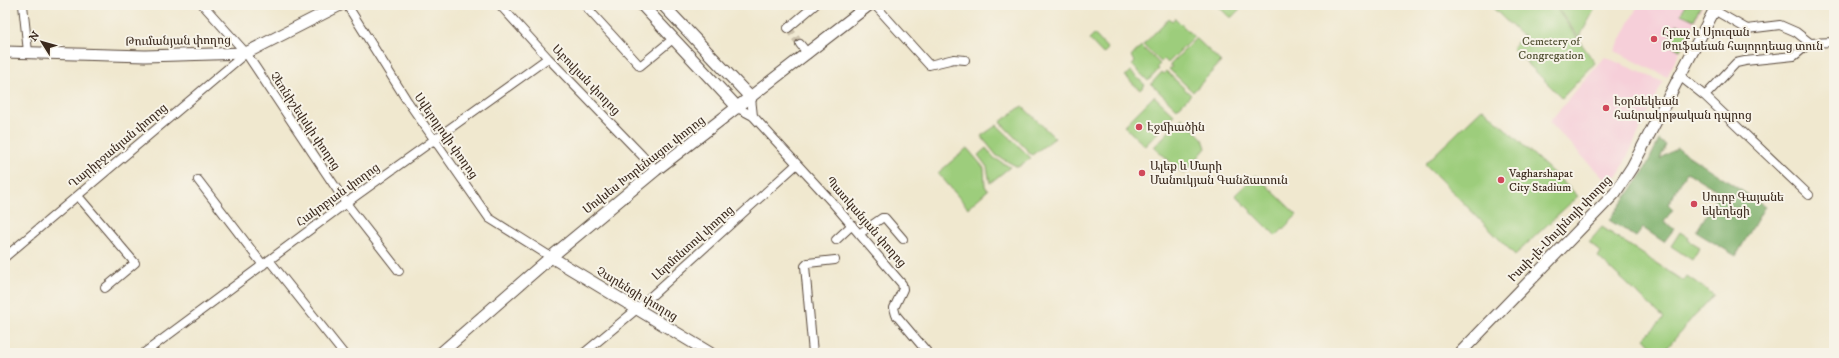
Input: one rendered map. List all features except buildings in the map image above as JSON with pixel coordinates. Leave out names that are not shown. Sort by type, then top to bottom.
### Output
[{"type":"main road","name":"Թումանյան փողոց","points":[[5,52],[145,56],[246,53],[340,5]]},
{"type":"main road","name":"Պատկանյան փողոց","points":[[642,5],[738,108]]},
{"type":"main road","points":[[663,5],[751,98]]},
{"type":"main road","name":"Մովսես Խորենացու փողոց","points":[[441,353],[551,257],[656,170],[808,54],[869,5]]},
{"type":"main road","name":"Իսսի-լե-Մուլինոյի փողոց","points":[[1460,353],[1615,193],[1632,167],[1681,77],[1715,7]]},
{"type":"main road","name":"Չարենցի փողոց","points":[[551,257],[710,353]]},
{"type":"street","points":[[23,5],[28,52]]},
{"type":"street","name":"Չեռնիշեվսկի փողոց","points":[[203,5],[246,53],[346,203],[400,271]]},
{"type":"street","name":"Սվերդլովի փողոց","points":[[346,5],[406,99],[488,218],[551,257]]},
{"type":"street","name":"Աբովյան փողոց","points":[[500,5],[548,58],[656,170]]},
{"type":"street","points":[[788,28],[815,5]]},
{"type":"street","points":[[875,5],[929,65],[954,59],[965,60]]},
{"type":"street","points":[[1715,7],[1747,29],[1780,25],[1796,32],[1810,43]]},
{"type":"street","points":[[588,9],[640,66],[674,38]]},
{"type":"street","points":[[1705,96],[1736,63],[1794,56],[1810,43],[1834,42]]},
{"type":"street","points":[[800,44],[808,54]]},
{"type":"street","name":"Ղարիբջանյան փողոց","points":[[5,257],[246,53]]},
{"type":"street","name":"Հակոբյան փողոց","points":[[144,353],[346,203],[548,58]]},
{"type":"street","points":[[1681,77],[1705,96],[1809,195]]},
{"type":"street","points":[[751,98],[753,116]]},
{"type":"street","name":"Պատկանյան փողոց","points":[[738,108],[753,116],[798,164],[902,284],[904,289],[894,308],[896,315],[928,353]]},
{"type":"street","name":"Լերմոնտով փողոց","points":[[584,353],[637,309],[798,164]]},
{"type":"street","points":[[198,180],[343,353]]},
{"type":"street","points":[[78,196],[135,263],[105,288]]},
{"type":"street","points":[[859,234],[882,218],[885,218],[903,239]]},
{"type":"street","points":[[836,240],[852,225]]},
{"type":"street","points":[[813,353],[805,266],[808,264],[835,260]]},
{"type":"shaded area","name":"Հրաչ և Սյուզան Թուֆաեան հայորդեաց տուն","points":[[1638,5],[1703,5],[1667,77],[1615,51]]},
{"type":"shaded area","name":"Էօրնեկեան հանրակրթական դպրոց","points":[[1605,57],[1663,82],[1620,172],[1610,185],[1549,122]]},
{"type":"green space","points":[[1217,5],[1244,5],[1232,17],[1229,17]]},
{"type":"green space","name":"Cemetery of Congregation","points":[[1490,5],[1554,5],[1595,63],[1562,98],[1512,48],[1524,35],[1522,36]]},
{"type":"green space","points":[[1555,5],[1597,5],[1579,38]]},
{"type":"green space","points":[[1685,5],[1701,5],[1694,20],[1681,14]]},
{"type":"green space","points":[[1169,18],[1172,21],[1175,18],[1194,37],[1168,63],[1164,59],[1161,62],[1143,45]]},
{"type":"green space","points":[[1677,24],[1690,30],[1680,50],[1667,43]]},
{"type":"green space","points":[[1094,34],[1108,49],[1103,54],[1089,39]]},
{"type":"green space","points":[[1196,38],[1221,62],[1193,92],[1169,69],[1172,67],[1170,65]]},
{"type":"green space","points":[[1141,46],[1160,64],[1157,67],[1159,69],[1148,81],[1132,65],[1135,61],[1131,57]]},
{"type":"green space","points":[[1130,71],[1145,85],[1140,90],[1125,76]]},
{"type":"green space","points":[[1166,71],[1191,95],[1177,109],[1151,84],[1162,72],[1164,74]]},
{"type":"green space","points":[[1154,96],[1174,115],[1145,146],[1124,126]]},
{"type":"green space","points":[[1022,106],[1055,138],[1032,155],[1000,122]]},
{"type":"green space","name":"Vagharshapat City Stadium","points":[[1483,108],[1578,196],[1515,255],[1425,164]]},
{"type":"green space","points":[[1182,118],[1203,139],[1206,148],[1184,174],[1154,147]]},
{"type":"green space","points":[[997,125],[1031,158],[1018,167],[997,156],[981,136]]},
{"type":"green space","points":[[1659,140],[1666,145],[1660,159],[1677,148],[1765,206],[1736,256],[1696,232],[1720,192],[1687,172],[1668,204],[1673,209],[1664,222],[1674,229],[1664,242],[1643,228],[1636,237],[1609,220],[1642,175]]},
{"type":"green space","points":[[967,148],[984,168],[985,186],[988,190],[968,208],[938,173]]},
{"type":"green space","points":[[986,148],[994,158],[1010,167],[990,183],[987,167],[978,155]]},
{"type":"green space","points":[[1256,175],[1297,215],[1276,236],[1235,195]]},
{"type":"green space","points":[[1602,227],[1683,281],[1687,276],[1714,295],[1693,317],[1663,353],[1658,353],[1644,338],[1664,318],[1598,257],[1601,252],[1589,242]]},
{"type":"green space","points":[[1680,232],[1689,238],[1688,240],[1700,247],[1692,260],[1671,246]]},
{"type":"tunnel","points":[[788,28],[800,44]]},
{"type":"place","name":"Հրաչ և Սյուզան Թուֆաեան հայորդեաց տուն","points":[[1654,39]]},
{"type":"place","name":"Էօրնեկեան հանրակրթական դպրոց","points":[[1606,108]]},
{"type":"place","name":"Էջմիածին","points":[[1139,127]]},
{"type":"place","name":"Ալեք և Մարի Մանուկյան Գանձատուն","points":[[1142,173]]},
{"type":"place","name":"Vagharshapat City Stadium","points":[[1501,180]]},
{"type":"place","name":"Սուրբ Գայանե եկեղեցի","points":[[1694,204]]}]
